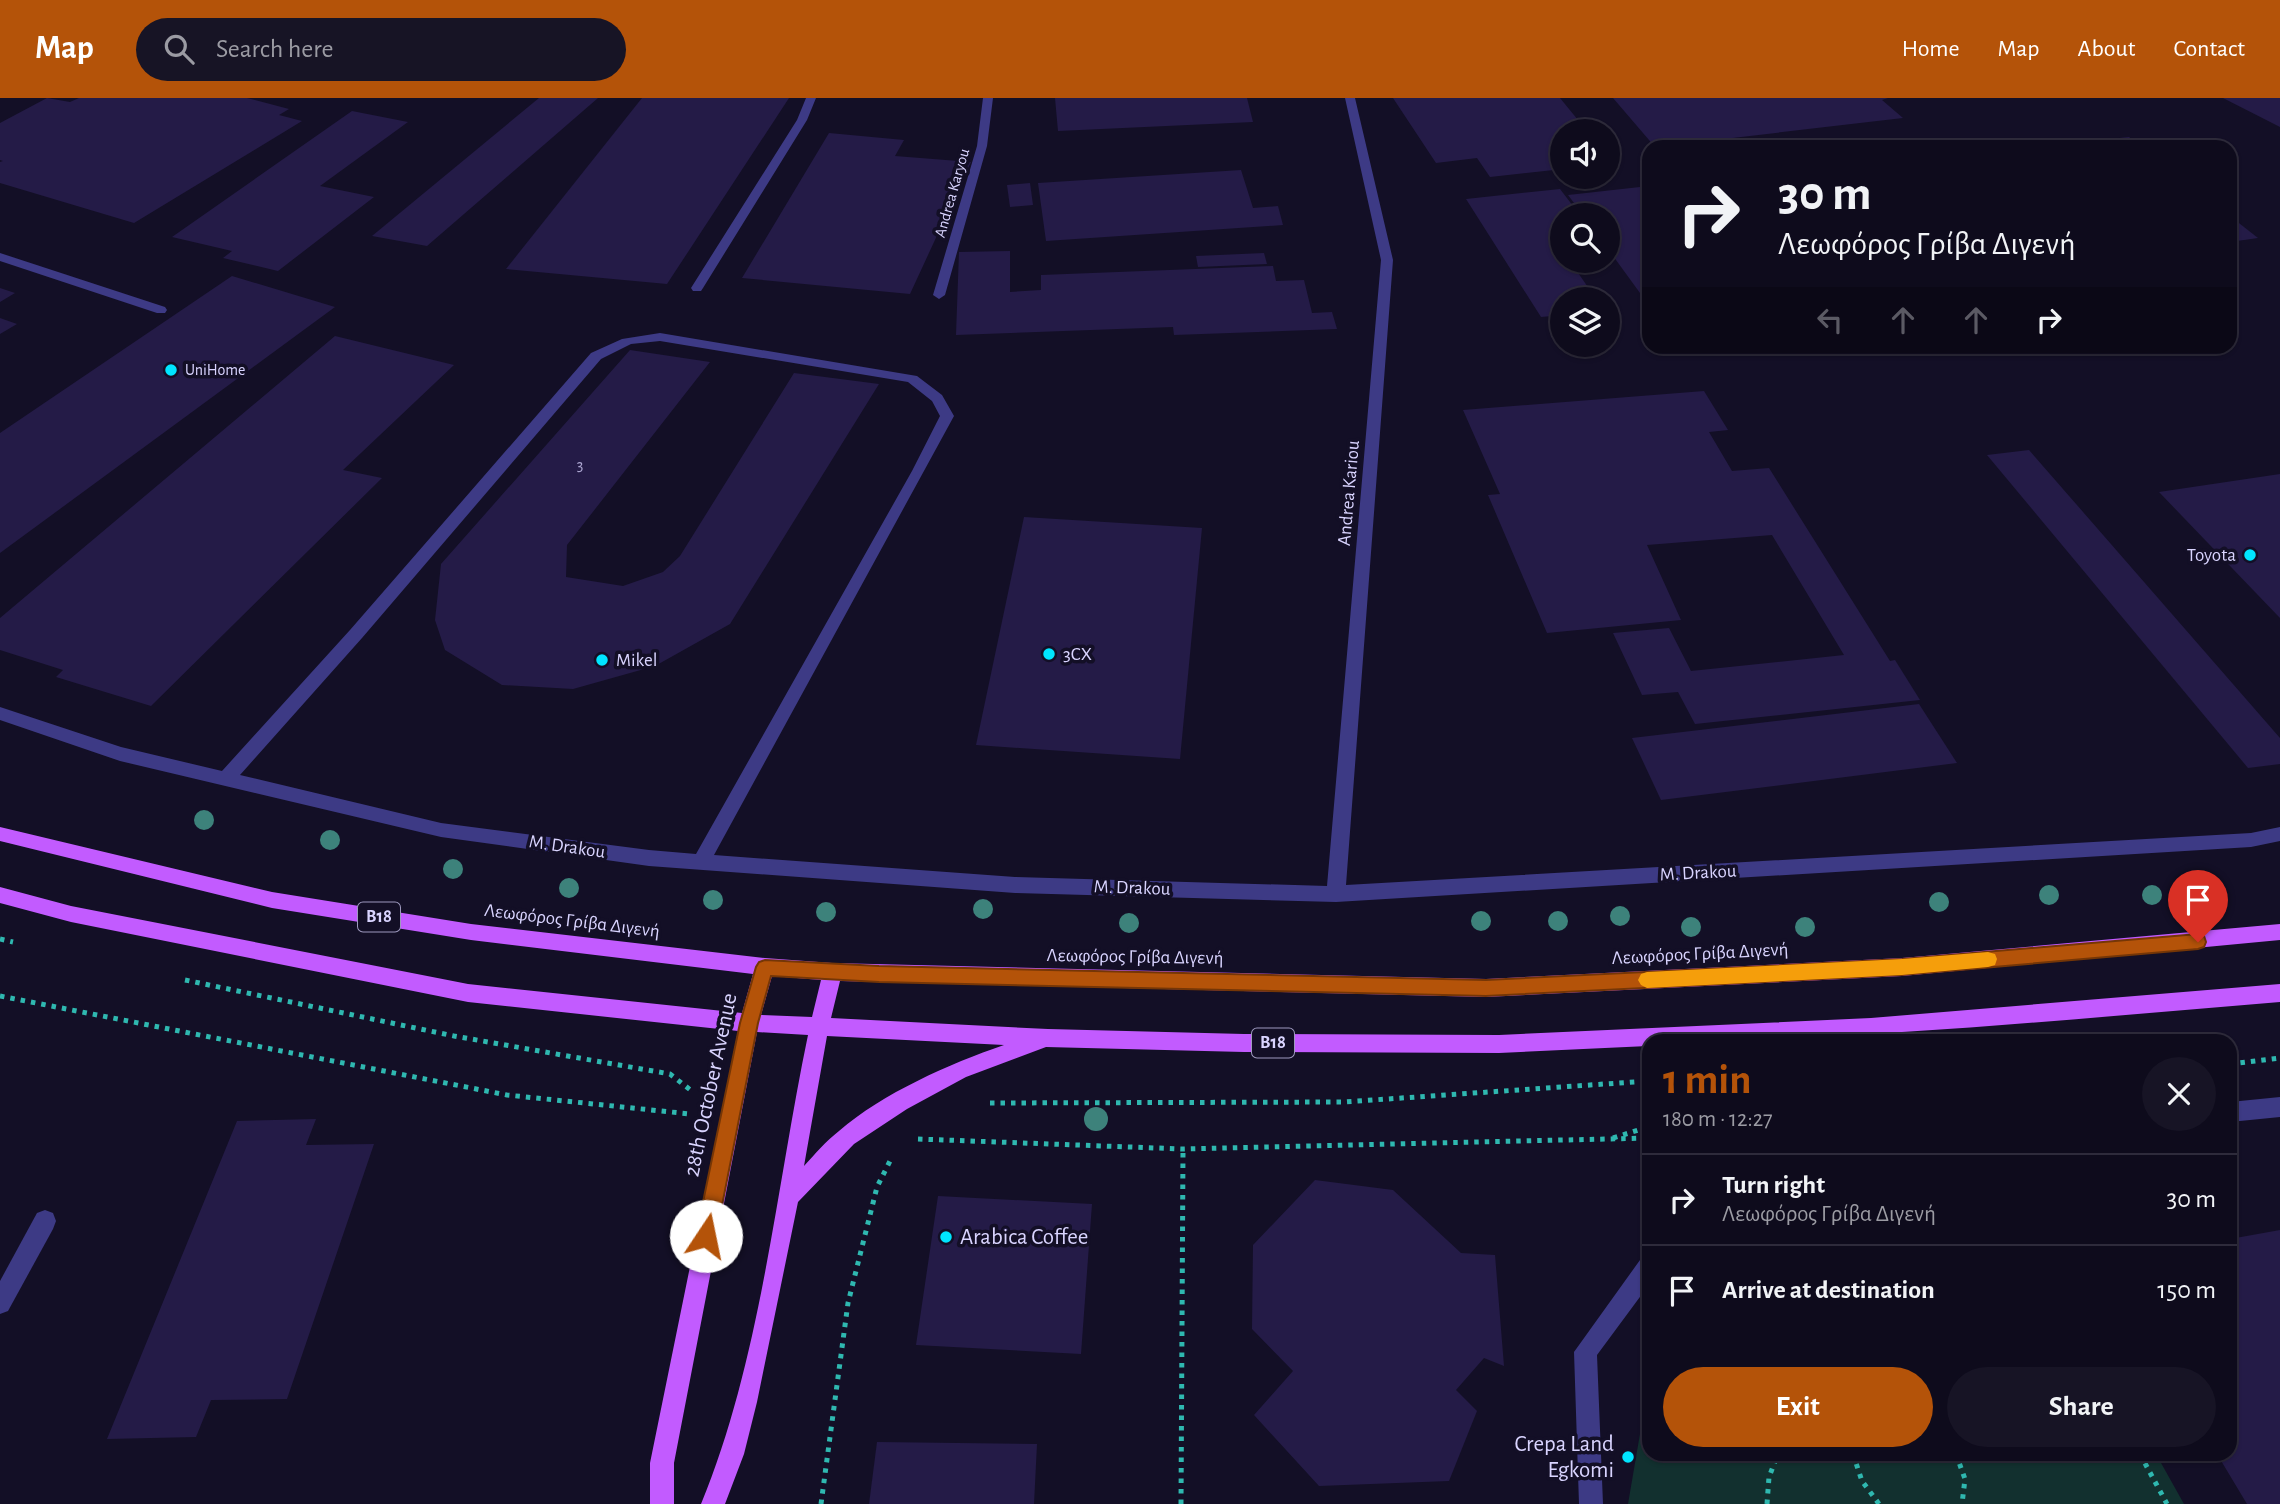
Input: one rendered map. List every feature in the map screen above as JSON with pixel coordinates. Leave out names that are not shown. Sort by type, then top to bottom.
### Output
[{"type":"main road","name":"Λεωφόρος Γρίβα Διγενή","points":[[0,834],[272,900],[471,932],[765,967],[832,972],[1486,988],[1902,967],[2280,932]]},
{"type":"main road","name":"B18","points":[[0,895],[84,917],[468,993],[749,1023],[1048,1038],[1244,1043],[1499,1044],[1642,1037]]},
{"type":"main road","name":"28th October Avenue","points":[[662,1504],[662,1463],[729,1119],[749,1023],[765,967]]},
{"type":"main road","points":[[713,1504],[730,1467],[769,1308],[818,1027],[832,972]]},
{"type":"main road","name":"B18","points":[[1718,1034],[1871,1027],[2280,993]]},
{"type":"main road","points":[[789,1196],[847,1137],[900,1102],[960,1070],[1048,1038]]},
{"type":"street","points":[[697,288],[802,120],[811,98]]},
{"type":"street","name":"Andrea Karyou","points":[[939,295],[982,146],[988,98]]},
{"type":"street","name":"Andrea Kariou","points":[[1336,894],[1387,260],[1350,98]]},
{"type":"street","points":[[0,257],[161,310]]},
{"type":"street","points":[[225,780],[356,634],[596,356],[620,342],[641,337],[660,337],[912,379],[937,398],[947,416],[701,861]]},
{"type":"street","name":"M. Drakou","points":[[0,713],[120,754],[441,830],[649,858],[1015,884],[1336,894],[2251,840],[2280,834]]},
{"type":"street","points":[[2237,1111],[2280,1107]]},
{"type":"street","points":[[0,1303],[45,1222]]},
{"type":"street","points":[[1591,1504],[1585,1352],[1642,1276]]},
{"type":"path","points":[[0,939],[20,943]]},
{"type":"path","points":[[182,979],[454,1036],[670,1074],[729,1119]]},
{"type":"path","points":[[0,996],[507,1095],[729,1119]]},
{"type":"path","points":[[2237,1063],[2280,1058]]},
{"type":"path","points":[[977,1103],[1344,1102],[1642,1081]]},
{"type":"path","points":[[1605,1141],[1642,1129]]},
{"type":"path","points":[[915,1139],[1183,1149],[1642,1138]]},
{"type":"path","points":[[1181,1504],[1183,1149]]},
{"type":"path","points":[[821,1504],[848,1303],[877,1187],[896,1151]]},
{"type":"path","points":[[1767,1504],[1769,1477],[1775,1461]]},
{"type":"path","points":[[1854,1461],[1867,1492],[1879,1504]]},
{"type":"path","points":[[1960,1461],[1967,1492],[1962,1504]]},
{"type":"path","points":[[2144,1461],[2167,1504]]},
{"type":"green space","points":[[1642,1422],[1642,1461],[2160,1461],[2184,1504],[1628,1504]]},
{"type":"building","points":[[47,98],[70,102],[79,98],[247,98],[289,109],[279,115],[302,121],[134,223],[0,183],[0,162],[3,161],[0,160],[0,123]]},
{"type":"building","points":[[539,98],[598,98],[427,246],[372,236]]},
{"type":"building","points":[[642,98],[789,98],[667,284],[506,269]]},
{"type":"building","points":[[1055,98],[1247,98],[1253,122],[1058,131]]},
{"type":"building","points":[[1393,98],[1560,98],[1577,119],[1550,119],[1550,170],[1490,177],[1477,158],[1436,163]]},
{"type":"building","points":[[1613,98],[1888,98],[1882,100],[1903,118],[1715,140],[1649,140]]},
{"type":"building","points":[[2223,98],[2280,98],[2280,127]]},
{"type":"building","points":[[352,111],[408,122],[320,186],[374,197],[278,271],[223,258],[232,251],[172,237]]},
{"type":"building","points":[[829,133],[904,140],[895,156],[971,162],[910,294],[742,278]]},
{"type":"building","points":[[2129,137],[2133,140],[2101,140]]},
{"type":"building","points":[[1241,170],[1253,208],[1278,206],[1283,225],[1046,241],[1038,183]]},
{"type":"building","points":[[1030,183],[1033,205],[1010,207],[1007,185]]},
{"type":"building","points":[[1640,187],[1642,296],[1620,266],[1620,203],[1574,203],[1568,195]]},
{"type":"building","points":[[1560,189],[1571,203],[1550,203],[1550,273],[1578,273],[1588,287],[1550,287],[1550,316],[1541,317],[1466,199]]},
{"type":"building","points":[[2237,222],[2258,238],[2237,241]]},
{"type":"building","points":[[1010,251],[1010,292],[1041,290],[1041,275],[1273,266],[1276,281],[1304,280],[1312,313],[1332,312],[1337,329],[1174,335],[1173,327],[956,335],[959,252]]},
{"type":"building","points":[[1264,253],[1267,264],[1198,267],[1196,256]]},
{"type":"building","name":"UniHome","points":[[232,276],[335,307],[0,553],[0,433]]},
{"type":"building","points":[[0,288],[15,293],[0,302]]},
{"type":"building","points":[[0,318],[17,324],[0,334]]},
{"type":"building","points":[[335,336],[454,365],[343,470],[382,478],[151,706],[56,677],[63,670],[0,650],[0,618]]},
{"type":"building","points":[[630,350],[710,362],[567,545],[566,577],[623,586],[663,572],[680,556],[794,373],[879,384],[730,624],[655,666],[573,689],[502,685],[445,650],[435,620],[441,564]]},
{"type":"building","points":[[1704,391],[1728,430],[1709,432],[1732,471],[1769,468],[1890,661],[1895,660],[1920,700],[1695,724],[1678,692],[1642,695],[1613,633],[1669,628],[1691,671],[1844,655],[1772,535],[1647,545],[1681,620],[1547,633],[1488,495],[1500,494],[1463,410]]},
{"type":"building","points":[[2029,450],[2280,738],[2280,764],[2248,768],[1987,455]]},
{"type":"building","name":"Toyota","points":[[2280,474],[2280,618],[2159,492]]},
{"type":"building","points":[[1024,517],[1202,528],[1180,759],[976,745]]},
{"type":"building","points":[[1919,704],[1957,763],[1661,800],[1632,738]]},
{"type":"building","points":[[316,1119],[306,1145],[374,1144],[287,1399],[211,1400],[196,1437],[107,1439],[237,1121]]},
{"type":"building","points":[[1315,1180],[1393,1190],[1461,1253],[1495,1255],[1504,1366],[1484,1358],[1456,1390],[1477,1411],[1449,1481],[1319,1486],[1254,1415],[1293,1371],[1252,1329],[1253,1245]]},
{"type":"building","points":[[938,1196],[1092,1204],[1081,1354],[916,1345]]},
{"type":"building","points":[[2280,1230],[2280,1504],[2247,1504],[2221,1461],[2237,1461],[2237,1238]]},
{"type":"building","points":[[877,1442],[1037,1444],[1034,1504],[869,1504]]},
{"type":"slow traffic","points":[[1647,980],[1902,967],[1988,959]]},
{"type":"place","name":"UniHome","points":[[171,370]]},
{"type":"place","name":"Toyota","points":[[2250,555]]},
{"type":"place","name":"3CX","points":[[1049,654]]},
{"type":"place","name":"Mikel","points":[[602,660]]},
{"type":"place","name":"Arabica Coffee","points":[[946,1237]]},
{"type":"place","name":"Crepa Land Egkomi","points":[[1628,1457]]},
{"type":"route","points":[[706,1236],[749,1023],[765,967],[879,974],[1486,988],[1902,967],[2198,942]]}]
